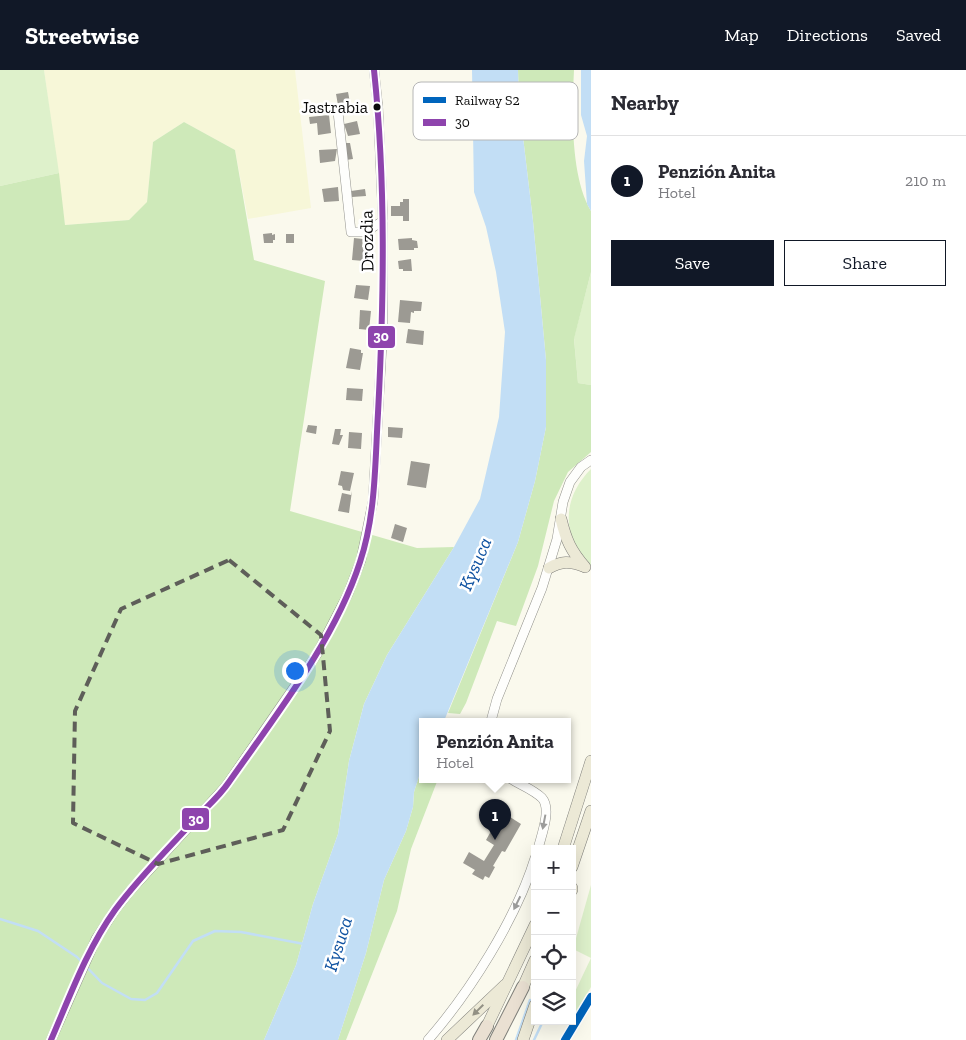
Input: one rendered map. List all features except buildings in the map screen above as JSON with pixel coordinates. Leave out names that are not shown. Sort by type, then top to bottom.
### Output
[{"type":"highway","points":[[496,1040],[523,987]]},
{"type":"highway","points":[[479,1040],[487,1026]]},
{"type":"main road","points":[[561,520],[568,544],[574,555],[588,569]]},
{"type":"main road","points":[[549,568],[565,561],[588,569]]},
{"type":"main road","points":[[565,845],[591,761]]},
{"type":"main road","points":[[576,855],[591,811]]},
{"type":"main road","points":[[487,1026],[531,934]]},
{"type":"main road","points":[[523,987],[531,969]]},
{"type":"main road","points":[[447,1040],[510,981]]},
{"type":"main road","points":[[523,1040],[531,1017]]},
{"type":"street","name":"Drozdia","points":[[51,1040],[96,939],[130,891],[226,786],[317,654],[348,594],[361,560],[373,501],[383,325],[383,221],[378,107],[374,70]]},
{"type":"street","points":[[338,112],[351,232],[366,232],[383,221]]},
{"type":"street","points":[[492,718],[497,699],[549,568],[561,520],[563,502],[570,482],[581,467],[591,460]]},
{"type":"street","points":[[518,783],[535,793],[545,802],[547,811],[539,845]]},
{"type":"street","points":[[428,1040],[450,1014],[486,959],[518,900],[531,871]]},
{"type":"highlighted area","points":[[229,560],[321,635],[330,731],[283,830],[158,864],[73,823],[75,711],[121,609]]},
{"type":"green space","points":[[0,70],[44,70],[59,173],[0,186]]},
{"type":"green space","points":[[44,70],[295,70],[311,208],[248,219],[235,150],[184,122],[153,142],[147,203],[129,220],[65,225]]},
{"type":"green space","points":[[518,70],[574,70],[574,82],[518,82]]},
{"type":"green space","points":[[184,122],[235,150],[254,260],[325,281],[290,511],[417,548],[454,547],[387,655],[364,704],[349,761],[338,834],[313,904],[296,965],[264,1040],[0,1040],[0,186],[59,173],[65,225],[129,220],[147,202],[153,142]]},
{"type":"green space","points":[[523,140],[574,140],[579,180],[591,211],[591,272],[574,339],[578,383],[591,385],[591,452],[568,472],[554,501],[538,566],[516,626],[497,621],[466,703],[460,714],[448,713],[518,542],[535,481],[546,427],[546,360]]},
{"type":"green space","points":[[591,272],[591,385],[578,383],[574,338]]},
{"type":"green space","points":[[591,469],[591,566],[582,558],[573,541],[570,531],[569,512],[578,485]]},
{"type":"green space","points":[[419,776],[419,783],[436,783],[411,849],[397,911],[346,1040],[338,1040],[366,953],[384,880],[406,831],[413,807],[414,792]]},
{"type":"green space","points":[[591,885],[591,958],[576,950],[576,938]]},
{"type":"green space","points":[[591,958],[591,987],[576,1012],[576,990]]},
{"type":"water","points":[[472,70],[518,70],[518,82],[472,82]]},
{"type":"water","points":[[581,70],[591,70],[591,211],[587,204],[584,161],[587,136],[581,115]]},
{"type":"water","name":"Kysuca","points":[[473,140],[523,140],[546,360],[546,427],[535,481],[518,542],[445,718],[419,718],[419,776],[414,792],[413,807],[406,831],[384,880],[366,953],[338,1040],[264,1040],[296,965],[313,904],[338,834],[349,761],[364,704],[387,655],[454,547],[480,499],[499,417],[505,332],[496,272],[486,227],[474,192]]},
{"type":"waterway","points":[[0,919],[38,931],[77,957],[102,983],[131,999],[145,1000],[157,993],[193,941],[215,931],[241,932],[304,944]]},
{"type":"waterway","points":[[516,1040],[530,1000]]},
{"type":"waterway","points":[[534,1040],[541,1025]]},
{"type":"rail line","name":"S2","points":[[565,1040],[591,997]]},
{"type":"transit line","name":"30","points":[[51,1040],[80,973],[105,925],[145,873],[222,791],[266,730],[303,676],[336,620],[360,562],[369,525],[374,488],[382,327],[381,156],[374,70]]},
{"type":"place","name":"Jastrabia","points":[[377,107]]},
{"type":"place","name":"Penzión Anita","points":[[495,840]]}]
